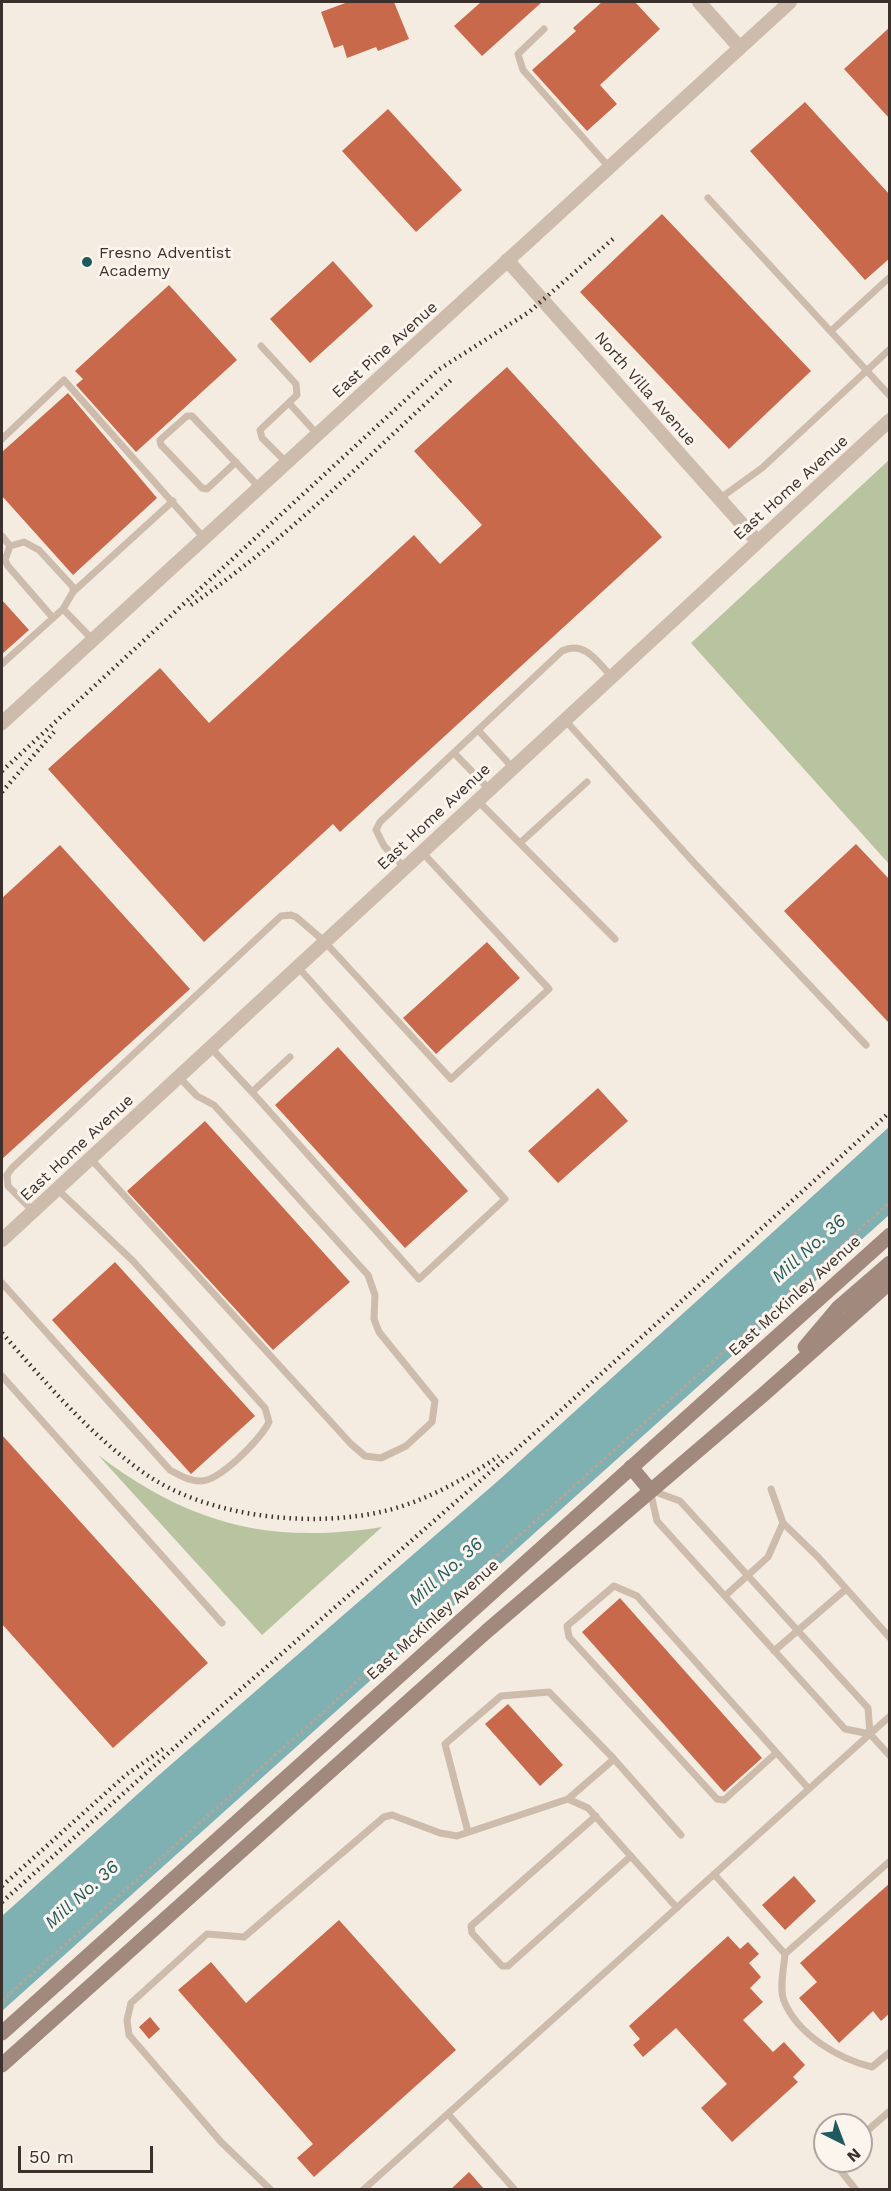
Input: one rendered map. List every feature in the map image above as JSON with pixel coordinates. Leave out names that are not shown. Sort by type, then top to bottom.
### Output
[{"type":"main road","name":"East McKinley Avenue","points":[[2,2033],[890,1235]]},
{"type":"main road","points":[[764,1394],[838,1308],[890,1263]]},
{"type":"main road","points":[[2,2065],[487,1630],[764,1394],[890,1282]]},
{"type":"main road","points":[[631,1467],[650,1490]]},
{"type":"street","points":[[699,2],[740,48]]},
{"type":"street","name":"East Pine Avenue","points":[[2,723],[790,2]]},
{"type":"street","name":"North Villa Avenue","points":[[507,260],[757,541]]},
{"type":"street","name":"East Home Avenue","points":[[2,1240],[890,420]]},
{"type":"lane","points":[[544,29],[518,54],[523,70],[609,167]]},
{"type":"lane","points":[[708,198],[890,396]]},
{"type":"lane","points":[[831,331],[890,277]]},
{"type":"lane","points":[[261,345],[296,384],[297,395],[260,430],[262,438],[286,462]]},
{"type":"lane","points":[[719,499],[762,468],[890,349]]},
{"type":"lane","points":[[2,439],[64,380],[204,537]]},
{"type":"lane","points":[[289,403],[317,434]]},
{"type":"lane","points":[[236,462],[207,489],[202,488],[161,445],[160,440],[187,416],[192,416],[236,462],[259,487]]},
{"type":"lane","points":[[2,664],[63,609],[73,592],[173,501]]},
{"type":"lane","points":[[2,536],[10,546]]},
{"type":"lane","points":[[10,546],[24,542],[39,550],[73,587],[73,592]]},
{"type":"lane","points":[[10,546],[6,560],[8,566],[52,618]]},
{"type":"lane","points":[[63,609],[92,639]]},
{"type":"lane","points":[[404,867],[384,846],[376,830],[380,822],[562,651],[571,647],[588,652],[611,676]]},
{"type":"lane","points":[[564,719],[696,865],[866,1045]]},
{"type":"lane","points":[[478,730],[512,767]]},
{"type":"lane","points":[[454,753],[489,789]]},
{"type":"lane","points":[[520,843],[586,782]]},
{"type":"lane","points":[[477,800],[615,939]]},
{"type":"lane","points":[[33,1211],[8,1186],[7,1175],[12,1168],[277,919],[291,915],[324,941],[451,1078],[549,989],[421,851]]},
{"type":"lane","points":[[210,1047],[418,1279],[505,1199],[297,966]]},
{"type":"lane","points":[[252,1092],[290,1057]]},
{"type":"lane","points":[[90,1158],[351,1444],[365,1456],[381,1458],[406,1446],[432,1422],[435,1401],[379,1332],[374,1319],[375,1295],[368,1275],[214,1105],[197,1096],[178,1076]]},
{"type":"lane","points":[[2,1283],[170,1470],[201,1481],[214,1479],[263,1434],[269,1422],[265,1408],[134,1261],[57,1189]]},
{"type":"lane","points":[[2,1376],[222,1623]]},
{"type":"lane","points":[[771,1489],[783,1523],[846,1588],[890,1638]]},
{"type":"lane","points":[[650,1490],[680,1501],[798,1630],[868,1708],[870,1734]]},
{"type":"lane","points":[[650,1490],[657,1521],[774,1651],[845,1729],[870,1734],[890,1756]]},
{"type":"lane","points":[[725,1596],[768,1557],[783,1523]]},
{"type":"lane","points":[[776,1753],[724,1800],[717,1799],[569,1636],[567,1626],[614,1586],[637,1596],[809,1789]]},
{"type":"lane","points":[[774,1651],[846,1588]]},
{"type":"lane","points":[[468,1832],[445,1744],[501,1696],[549,1692],[614,1759],[681,1835]]},
{"type":"lane","points":[[363,2190],[890,1716]]},
{"type":"lane","points":[[271,2190],[221,2142],[129,2035],[127,2019],[131,2003],[207,1934],[244,1937],[384,1817],[392,1815],[440,1833],[457,1836],[568,1799],[614,1759]]},
{"type":"lane","points":[[568,1799],[588,1808],[596,1816],[676,1908]]},
{"type":"lane","points":[[596,1816],[471,1926],[472,1933],[502,1966],[508,1966],[631,1856]]},
{"type":"lane","points":[[786,1954],[890,1861]]},
{"type":"lane","points":[[714,1874],[786,1954],[784,2000],[801,2024],[826,2049],[850,2062],[872,2067],[890,2052]]},
{"type":"lane","points":[[873,2126],[890,2111]]},
{"type":"lane","points":[[448,2114],[515,2190]]},
{"type":"lane","points":[[843,2173],[856,2190]]},
{"type":"path","points":[[2,2001],[890,1202]]},
{"type":"green space","points":[[889,460],[889,864],[691,643]]},
{"type":"green space","points":[[98,1455],[132,1479],[165,1498],[198,1513],[232,1524],[303,1533],[341,1532],[382,1527],[262,1635]]},
{"type":"water","name":"Mill No. 36","points":[[889,1127],[889,1215],[2,2011],[2,1916],[159,1775],[499,1480]]},
{"type":"building","points":[[348,2],[394,2],[409,39],[378,51],[376,47],[347,58],[343,45],[334,48],[321,12]]},
{"type":"building","points":[[481,2],[542,2],[482,56],[454,26]]},
{"type":"building","points":[[602,2],[635,2],[660,29],[600,85],[617,104],[587,131],[532,70],[576,31],[573,28]]},
{"type":"building","points":[[890,27],[890,119],[844,69]]},
{"type":"building","points":[[805,102],[890,195],[890,258],[865,280],[750,151]]},
{"type":"building","points":[[388,109],[462,190],[416,232],[342,151]]},
{"type":"building","points":[[662,214],[811,371],[729,449],[580,292]]},
{"type":"building","points":[[333,261],[373,306],[310,363],[270,319]]},
{"type":"building","points":[[169,285],[237,360],[136,452],[76,385],[83,379],[75,371]]},
{"type":"building","points":[[507,367],[662,537],[340,832],[333,824],[204,942],[48,769],[160,668],[209,723],[414,535],[440,564],[482,525],[414,451]]},
{"type":"building","points":[[68,393],[157,498],[73,575],[2,496],[2,452]]},
{"type":"building","points":[[2,600],[29,630],[2,654]]},
{"type":"building","points":[[856,844],[890,880],[890,1024],[784,911]]},
{"type":"building","points":[[60,845],[190,989],[2,1159],[2,898]]},
{"type":"building","points":[[487,942],[520,978],[436,1054],[403,1018]]},
{"type":"building","points":[[338,1047],[468,1191],[405,1248],[275,1105]]},
{"type":"building","points":[[598,1088],[628,1121],[558,1183],[528,1151]]},
{"type":"building","points":[[205,1121],[350,1282],[273,1350],[127,1191]]},
{"type":"building","points":[[115,1262],[255,1416],[191,1474],[52,1320]]},
{"type":"building","points":[[2,1435],[208,1663],[113,1748],[2,1624]]},
{"type":"building","points":[[620,1598],[762,1758],[724,1792],[582,1632]]},
{"type":"building","points":[[508,1704],[563,1765],[540,1786],[485,1724]]},
{"type":"building","points":[[794,1876],[816,1901],[785,1930],[762,1905]]},
{"type":"building","points":[[890,1883],[890,2013],[881,2021],[873,2011],[839,2043],[799,1998],[817,1982],[800,1963]]},
{"type":"building","points":[[339,1920],[456,2050],[314,2177],[297,2158],[313,2144],[178,1990],[211,1962],[246,2003]]},
{"type":"building","points":[[728,1936],[740,1949],[748,1942],[759,1954],[749,1963],[761,1977],[750,1988],[763,2002],[743,2020],[773,2052],[784,2042],[805,2065],[793,2077],[798,2082],[732,2142],[701,2108],[727,2084],[676,2028],[643,2057],[633,2045],[640,2039],[629,2026]]},
{"type":"building","points":[[150,2017],[160,2029],[149,2039],[139,2027]]},
{"type":"building","points":[[469,2172],[485,2190],[450,2190]]},
{"type":"railway","points":[[2,771],[438,370],[529,312],[614,238]]},
{"type":"railway","points":[[191,605],[293,526],[451,380]]},
{"type":"railway","points":[[2,792],[54,732]]},
{"type":"railway","points":[[2,1902],[201,1724],[559,1412],[890,1112]]},
{"type":"railway","points":[[2,1333],[69,1407],[124,1458],[170,1488],[230,1509],[262,1516],[295,1519],[360,1516],[403,1506],[446,1488],[499,1456]]},
{"type":"railway","points":[[2,1886],[127,1774],[163,1749]]},
{"type":"place","name":"Fresno Adventist Academy","points":[[87,262]]}]
